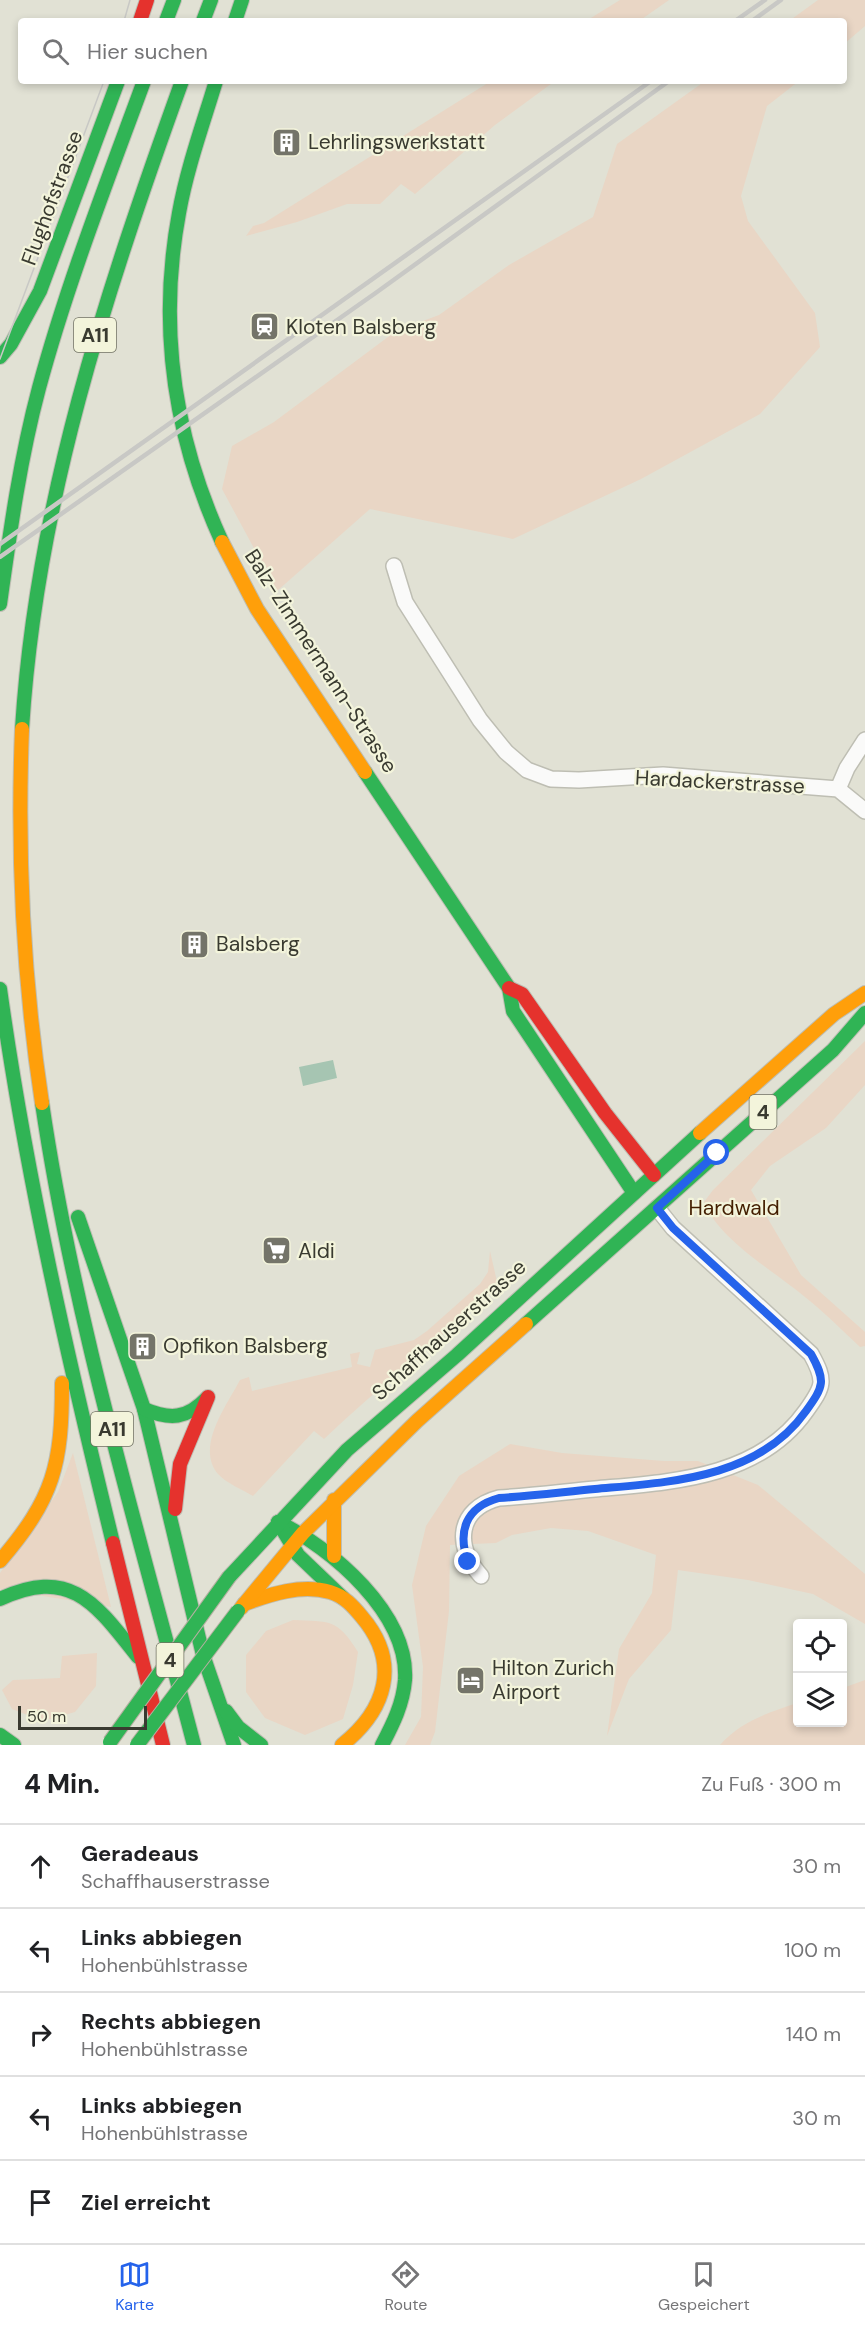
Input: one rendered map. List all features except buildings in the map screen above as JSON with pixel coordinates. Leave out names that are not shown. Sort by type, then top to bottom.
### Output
[{"type":"main road","points":[[141,18],[147,0]]},
{"type":"main road","points":[[167,18],[174,0]]},
{"type":"main road","points":[[204,18],[211,0]]},
{"type":"main road","points":[[236,18],[242,0]]},
{"type":"main road","name":"Flughofstrasse","points":[[0,357],[11,344],[40,291],[117,84]]},
{"type":"main road","name":"A11","points":[[0,604],[19,479],[39,388],[66,296],[143,84]]},
{"type":"main road","name":"A11","points":[[181,84],[138,204],[90,351],[56,480],[35,597],[23,711],[20,809],[28,997],[42,1110],[92,1345],[194,1745]]},
{"type":"main road","name":"Balz-Zimmermann-Strasse","points":[[215,84],[184,192],[171,260],[169,334],[177,408],[185,447],[208,514],[257,609],[509,987],[513,1011],[634,1193]]},
{"type":"main road","name":"Balz-Zimmermann-Strasse","points":[[509,987],[522,994],[605,1113],[654,1174]]},
{"type":"main road","name":"A11","points":[[0,989],[19,1127],[61,1334],[163,1745]]},
{"type":"main road","name":"Schaffhauserstrasse","points":[[110,1744],[229,1577],[347,1450],[457,1355],[654,1174],[834,1014],[865,993]]},
{"type":"main road","name":"4","points":[[137,1745],[241,1607],[334,1500],[417,1421],[615,1242],[657,1208],[833,1050],[865,1013]]},
{"type":"main road","points":[[42,1110],[144,1409],[203,1655],[234,1745]]},
{"type":"main road","points":[[654,1174],[657,1208]]},
{"type":"main road","points":[[634,1193],[657,1208]]},
{"type":"main road","points":[[0,1561],[43,1507],[56,1474],[62,1431],[61,1334]]},
{"type":"main road","points":[[144,1409],[164,1418],[182,1417],[195,1412],[208,1397],[180,1464],[176,1484],[174,1540]]},
{"type":"main road","points":[[334,1500],[334,1556]]},
{"type":"main road","points":[[278,1522],[303,1533],[334,1556],[387,1614],[402,1649],[404,1666],[402,1693],[395,1717],[382,1745]]},
{"type":"main road","points":[[278,1522],[291,1547],[373,1630],[383,1655],[385,1673],[382,1695],[371,1718],[342,1745]]},
{"type":"main road","points":[[0,1599],[14,1591],[37,1586],[60,1588],[81,1595],[103,1612],[145,1666]]},
{"type":"main road","points":[[241,1607],[273,1593],[301,1589],[343,1598]]},
{"type":"main road","points":[[219,1701],[238,1726],[261,1745]]},
{"type":"main road","points":[[0,1735],[14,1745]]},
{"type":"street","name":"Hardackerstrasse","points":[[394,566],[405,602],[480,720],[506,752],[527,770],[551,779],[579,780],[663,774],[838,789]]},
{"type":"street","points":[[865,740],[847,768],[838,789],[865,811]]},
{"type":"street","points":[[481,1576],[468,1562],[463,1536],[471,1514],[483,1502],[499,1498],[699,1478],[734,1466],[766,1449],[799,1422],[821,1390],[822,1374],[811,1354],[673,1228],[657,1208]]},
{"type":"green space","points":[[620,0],[669,0],[643,18],[591,18]]},
{"type":"green space","points":[[818,0],[865,0],[865,26],[847,41],[847,18],[793,18]]},
{"type":"green space","points":[[486,84],[551,84],[495,125],[415,194],[401,184],[380,204],[347,204],[297,222],[246,236],[253,226],[264,223]]},
{"type":"green space","points":[[701,84],[795,84],[767,106],[741,196],[748,221],[815,313],[820,347],[760,414],[641,479],[513,539],[370,509],[277,591],[222,489],[232,446],[274,422],[396,331],[439,315],[509,265],[593,217],[617,144]]},
{"type":"green space","name":"Hardwald","points":[[865,1041],[865,1085],[826,1128],[770,1166],[751,1190],[801,1275],[865,1332],[865,1346],[860,1347],[812,1303],[734,1242],[711,1216],[704,1202],[713,1190]]},
{"type":"green space","points":[[490,1251],[498,1286],[324,1439],[314,1431],[253,1496],[218,1474],[212,1463],[211,1439],[221,1414],[240,1380],[249,1377],[252,1391],[352,1367],[350,1354],[360,1352],[357,1364],[370,1367],[375,1350],[414,1340],[480,1284],[488,1272]]},
{"type":"green space","points":[[510,1444],[562,1453],[664,1461],[698,1461],[758,1485],[865,1574],[865,1624],[813,1594],[748,1580],[678,1570],[671,1630],[629,1679],[607,1736],[619,1649],[652,1593],[656,1555],[588,1531],[551,1528],[512,1535],[496,1543],[450,1545],[449,1611],[435,1732],[430,1745],[405,1745],[421,1717],[423,1667],[412,1585],[426,1526],[459,1476]]},
{"type":"green space","points":[[73,1453],[111,1607],[0,1589],[0,1573],[58,1492]]},
{"type":"green space","points":[[293,1620],[332,1624],[344,1633],[358,1652],[353,1685],[343,1719],[305,1735],[265,1718],[246,1692],[246,1655],[266,1631]]},
{"type":"green space","points":[[97,1653],[96,1686],[75,1712],[43,1721],[12,1709],[2,1690],[13,1680],[60,1678],[62,1656]]},
{"type":"green space","points":[[865,1680],[865,1745],[720,1745],[746,1724],[765,1714],[793,1704],[793,1727],[847,1727],[847,1687]]},
{"type":"shaded area","points":[[333,1060],[337,1078],[303,1086],[299,1067]]},
{"type":"tram line","points":[[125,18],[130,0]]},
{"type":"tram line","points":[[0,359],[103,84]]},
{"type":"railway","points":[[739,18],[765,0]]},
{"type":"railway","points":[[756,18],[781,0]]},
{"type":"railway","points":[[0,544],[647,84]]},
{"type":"railway","points":[[0,557],[377,292],[665,84]]},
{"type":"traffic: fast","points":[[167,18],[174,0]]},
{"type":"traffic: fast","points":[[204,18],[211,0]]},
{"type":"traffic: fast","points":[[236,18],[242,0]]},
{"type":"traffic: fast","points":[[0,357],[11,344],[40,291],[117,84]]},
{"type":"traffic: fast","points":[[0,604],[21,469],[39,388],[75,272],[143,84]]},
{"type":"traffic: fast","points":[[22,729],[30,645],[42,562],[59,480],[102,319],[181,84]]},
{"type":"traffic: fast","points":[[215,84],[182,196],[173,255],[170,297],[171,339],[182,422],[192,462],[222,542]]},
{"type":"traffic: fast","points":[[365,772],[509,988],[513,1011],[634,1193]]},
{"type":"traffic: fast","points":[[0,989],[22,1129],[49,1267],[113,1543]]},
{"type":"traffic: fast","points":[[526,1324],[833,1050],[865,1013]]},
{"type":"traffic: fast","points":[[42,1103],[55,1184],[90,1346],[194,1745]]},
{"type":"traffic: fast","points":[[229,1577],[347,1450],[457,1355],[700,1133]]},
{"type":"traffic: fast","points":[[78,1217],[144,1409],[203,1655],[234,1745]]},
{"type":"traffic: fast","points":[[144,1409],[162,1415],[178,1416],[192,1410],[207,1398]]},
{"type":"traffic: fast","points":[[278,1522],[321,1548],[343,1566],[381,1608],[394,1631],[403,1655],[405,1680],[400,1706],[382,1745]]},
{"type":"traffic: fast","points":[[278,1522],[298,1555],[343,1598]]},
{"type":"traffic: fast","points":[[110,1742],[229,1577]]},
{"type":"traffic: fast","points":[[0,1599],[25,1590],[46,1587],[64,1589],[80,1596],[95,1607],[138,1657]]},
{"type":"traffic: fast","points":[[137,1745],[238,1611]]},
{"type":"traffic: fast","points":[[226,1711],[238,1727],[261,1745]]},
{"type":"traffic: fast","points":[[0,1735],[14,1745]]},
{"type":"traffic: slow","points":[[222,542],[257,609],[365,772]]},
{"type":"traffic: slow","points":[[22,729],[20,823],[23,916],[30,1010],[42,1103]]},
{"type":"traffic: slow","points":[[700,1133],[834,1014],[865,993]]},
{"type":"traffic: slow","points":[[241,1608],[303,1533],[417,1421],[526,1324]]},
{"type":"traffic: slow","points":[[0,1561],[32,1518],[51,1479],[60,1437],[62,1383]]},
{"type":"traffic: slow","points":[[334,1500],[334,1556]]},
{"type":"traffic: slow","points":[[244,1604],[297,1590],[330,1592],[352,1605],[374,1634],[382,1651],[383,1685],[378,1701],[369,1717],[342,1745]]},
{"type":"traffic: jam","points":[[141,18],[147,0]]},
{"type":"traffic: jam","points":[[509,988],[522,994],[605,1113],[654,1175]]},
{"type":"traffic: jam","points":[[175,1509],[180,1464],[208,1397]]},
{"type":"traffic: jam","points":[[113,1543],[163,1745]]},
{"type":"place","name":"Lehrlingswerkstatt","points":[[287,142]]},
{"type":"place","name":"Kloten Balsberg","points":[[265,327]]},
{"type":"place","name":"Balsberg","points":[[195,944]]},
{"type":"place","name":"Aldi","points":[[277,1251]]},
{"type":"place","name":"Opfikon Balsberg","points":[[142,1346]]},
{"type":"place","name":"Hilton Zurich Airport","points":[[471,1680]]},
{"type":"route","points":[[468,1562],[463,1536],[471,1514],[483,1502],[499,1498],[699,1478],[734,1466],[766,1449],[799,1422],[821,1390],[822,1374],[811,1354],[673,1228],[657,1208],[717,1153]]}]
